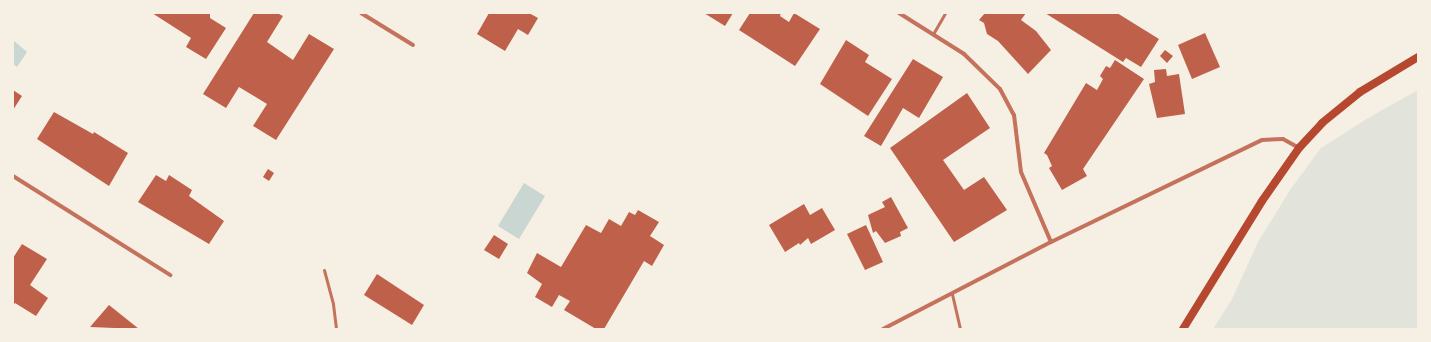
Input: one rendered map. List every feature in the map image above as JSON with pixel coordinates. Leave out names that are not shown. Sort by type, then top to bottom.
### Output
[{"type":"main road","points":[[1183,329],[1262,201],[1299,148],[1322,123],[1355,95],[1418,57]]},
{"type":"street","points":[[361,13],[413,45]]},
{"type":"street","points":[[899,13],[964,54],[1000,89],[1014,115],[1021,172],[1051,242]]},
{"type":"street","points":[[883,329],[1051,242],[1262,140],[1284,139],[1299,148]]},
{"type":"street","points":[[13,176],[170,275]]},
{"type":"lane","points":[[933,34],[945,13]]},
{"type":"lane","points":[[324,270],[334,304],[336,329]]},
{"type":"lane","points":[[952,294],[960,329]]},
{"type":"shaded area","points":[[13,40],[27,52],[17,67],[13,64]]},
{"type":"shaded area","points":[[1418,90],[1418,329],[1213,329],[1232,299],[1258,242],[1290,190],[1321,148],[1368,118]]},
{"type":"shaded area","points":[[524,183],[545,196],[519,239],[498,226]]},
{"type":"building","points":[[152,13],[210,13],[210,18],[226,28],[206,59],[186,47],[191,38]]},
{"type":"building","points":[[254,13],[277,13],[283,16],[267,42],[293,60],[309,34],[334,49],[276,140],[253,126],[267,104],[239,87],[226,108],[203,94]]},
{"type":"building","points":[[489,13],[529,13],[538,18],[528,35],[518,29],[505,51],[477,34]]},
{"type":"building","points":[[704,13],[733,13],[725,26]]},
{"type":"building","points":[[750,13],[781,13],[780,16],[789,22],[794,13],[820,29],[795,66],[739,30]]},
{"type":"building","points":[[985,13],[1026,13],[1021,20],[1036,31],[1051,50],[1028,74],[998,41],[987,34],[984,23],[979,20]]},
{"type":"building","points":[[1045,13],[1117,13],[1159,39],[1141,67],[1126,58],[1123,62]]},
{"type":"building","points":[[1205,33],[1220,67],[1192,79],[1178,45]]},
{"type":"building","points":[[846,40],[869,55],[865,62],[892,79],[868,116],[820,84]]},
{"type":"building","points":[[1165,50],[1173,56],[1167,63],[1160,56]]},
{"type":"building","points":[[913,59],[943,77],[919,118],[903,108],[881,146],[864,136]]},
{"type":"building","points":[[1115,60],[1144,79],[1083,169],[1087,176],[1062,190],[1049,168],[1052,166],[1047,155],[1044,153],[1086,83],[1097,90],[1103,79],[1100,76],[1106,66],[1110,68]]},
{"type":"building","points":[[1166,69],[1167,76],[1179,74],[1185,114],[1157,118],[1149,84],[1155,82],[1154,70]]},
{"type":"building","points":[[13,90],[22,96],[13,110]]},
{"type":"building","points":[[967,93],[990,128],[943,160],[964,190],[984,177],[1007,210],[954,242],[890,148]]},
{"type":"building","points":[[54,112],[93,134],[94,132],[128,153],[109,186],[37,139]]},
{"type":"building","points":[[268,169],[274,173],[269,181],[263,177]]},
{"type":"building","points":[[156,175],[166,181],[169,175],[192,190],[189,196],[224,221],[209,244],[138,202]]},
{"type":"building","points":[[891,197],[908,228],[900,232],[901,236],[885,243],[876,231],[873,233],[868,215],[885,207],[882,202]]},
{"type":"building","points":[[804,204],[810,215],[822,208],[835,230],[811,244],[808,238],[800,245],[799,243],[785,252],[769,225]]},
{"type":"building","points":[[638,210],[659,222],[650,236],[664,245],[652,266],[644,261],[604,329],[596,329],[564,310],[570,301],[559,295],[552,307],[535,297],[542,284],[527,273],[537,253],[561,267],[586,225],[601,233],[609,219],[621,226],[629,212],[635,215]]},
{"type":"building","points":[[866,225],[883,262],[865,270],[847,234]]},
{"type":"building","points":[[494,235],[508,244],[499,259],[484,250]]},
{"type":"building","points":[[22,244],[47,259],[30,285],[48,298],[36,316],[15,303],[13,306],[13,258]]},
{"type":"building","points":[[377,274],[424,305],[412,325],[364,295]]},
{"type":"building","points":[[109,305],[139,329],[90,327]]}]
